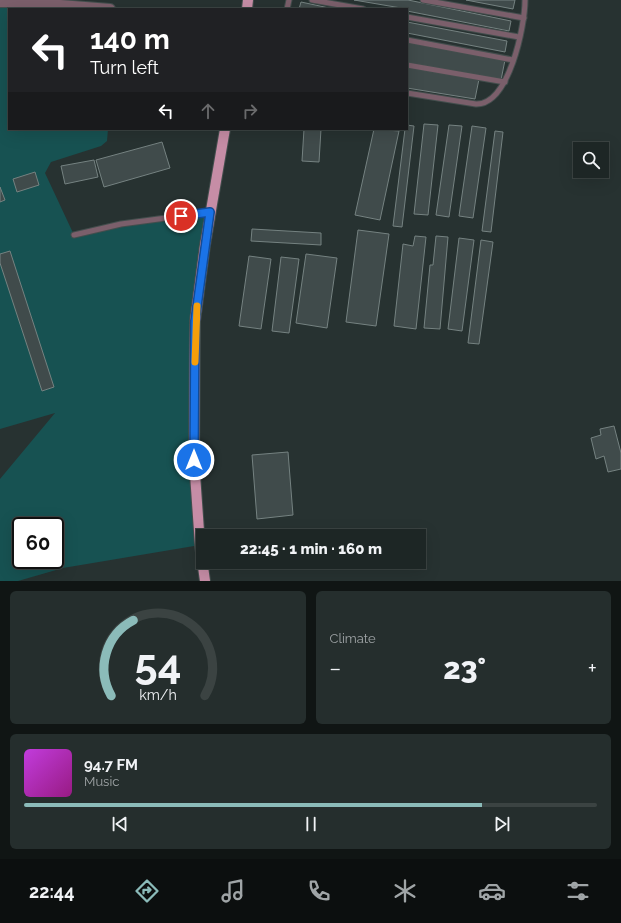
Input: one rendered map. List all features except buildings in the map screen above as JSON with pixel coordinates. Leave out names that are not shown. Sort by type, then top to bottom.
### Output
[{"type":"main road","points":[[205,581],[200,545],[194,460],[195,321],[210,212],[225,130]]},
{"type":"street","points":[[0,2],[23,2],[98,8]]},
{"type":"lane","points":[[312,0],[357,8]]},
{"type":"lane","points":[[423,0],[524,18]]},
{"type":"lane","points":[[408,93],[481,104],[491,100],[505,82],[513,60],[524,18],[526,0]]},
{"type":"lane","points":[[408,17],[519,37]]},
{"type":"lane","points":[[408,40],[513,60]]},
{"type":"lane","points":[[408,65],[505,82]]},
{"type":"lane","points":[[74,235],[121,224],[210,212]]},
{"type":"shaded area","points":[[0,0],[98,8],[8,8],[8,130],[108,130],[107,141],[101,146],[51,162],[45,173],[74,235],[121,224],[210,212],[195,321],[200,529],[196,529],[196,546],[64,568],[64,517],[12,517],[12,569],[60,569],[18,581],[0,581],[0,479],[55,413],[0,429]]},
{"type":"slow traffic","points":[[195,362],[195,321],[197,306]]},
{"type":"route","points":[[181,216],[210,212],[195,321],[194,460]]}]
